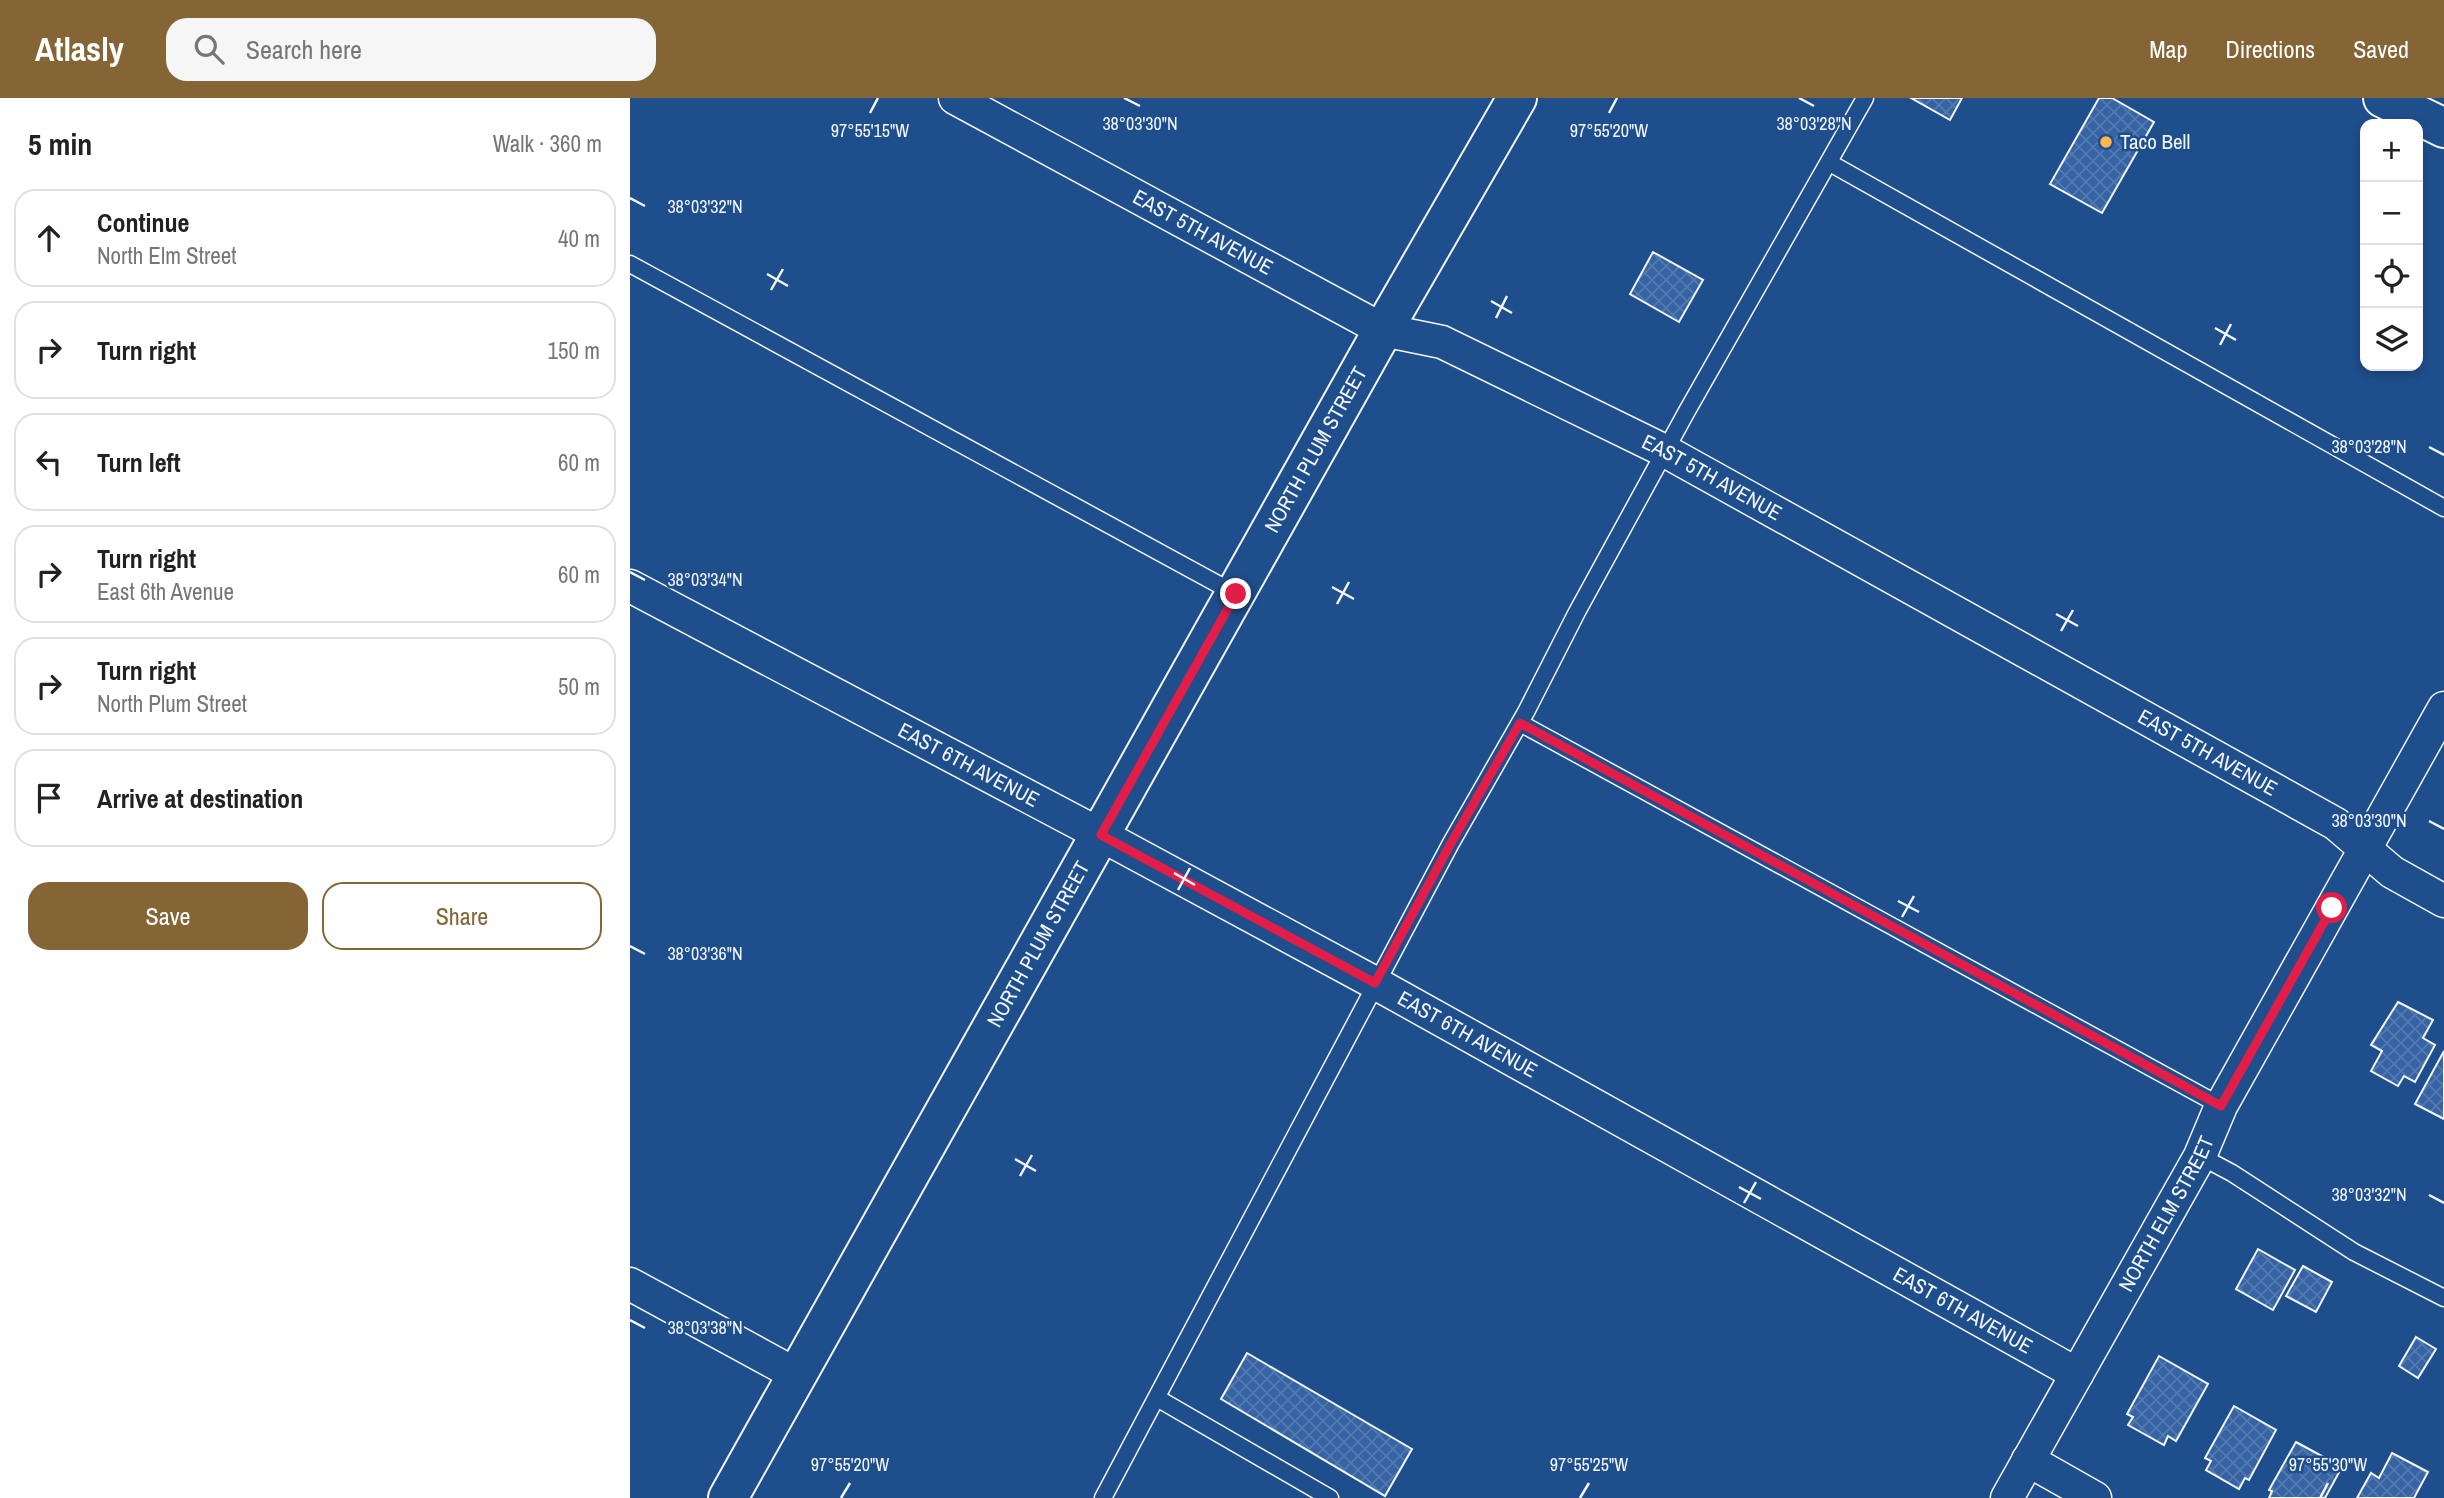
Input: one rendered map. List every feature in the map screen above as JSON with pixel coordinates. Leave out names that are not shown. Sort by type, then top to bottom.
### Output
[{"type":"street","name":"EAST 5TH AVENUE","points":[[955,98],[1383,330],[1442,342],[1665,451],[2336,824],[2392,872],[2444,901]]},
{"type":"street","name":"NORTH PLUM STREET","points":[[728,1498],[1383,330],[1517,98]]},
{"type":"street","points":[[2383,98],[2444,128]]},
{"type":"street","name":"EAST 6TH AVENUE","points":[[630,586],[1375,983],[2077,1374]]},
{"type":"street","name":"NORTH ELM STREET","points":[[2007,1498],[2200,1156],[2221,1106],[2444,708]]},
{"type":"street","points":[[630,1284],[797,1375]]},
{"type":"street","points":[[2028,1460],[2095,1498]]},
{"type":"lane","points":[[1103,1498],[1451,843],[1520,723],[1665,451],[1865,98]]},
{"type":"lane","points":[[1830,163],[2444,508]]},
{"type":"lane","points":[[630,264],[1236,594]]},
{"type":"lane","points":[[1520,723],[2221,1106]]},
{"type":"lane","points":[[2200,1156],[2354,1252],[2444,1298]]},
{"type":"lane","points":[[1157,1398],[1330,1498]]},
{"type":"building","points":[[1911,98],[1962,98],[1950,120]]},
{"type":"building","points":[[2099,98],[2112,98],[2154,122],[2102,213],[2050,184]]},
{"type":"building","points":[[1653,252],[1703,280],[1679,322],[1630,294]]},
{"type":"building","points":[[2398,1002],[2433,1020],[2423,1038],[2435,1045],[2415,1082],[2404,1076],[2398,1086],[2371,1071],[2382,1051],[2371,1045]]},
{"type":"building","points":[[2444,1051],[2444,1119],[2415,1104]]},
{"type":"building","points":[[2258,1249],[2295,1270],[2273,1310],[2236,1289]]},
{"type":"building","points":[[2303,1266],[2332,1282],[2316,1312],[2286,1296]]},
{"type":"building","points":[[2416,1337],[2436,1349],[2418,1378],[2399,1366]]},
{"type":"building","points":[[1247,1353],[1412,1449],[1385,1496],[1221,1399]]},
{"type":"building","points":[[2159,1356],[2208,1384],[2176,1441],[2168,1436],[2164,1445],[2128,1425],[2133,1417],[2127,1414]]},
{"type":"building","points":[[2234,1406],[2276,1430],[2249,1480],[2245,1478],[2239,1489],[2206,1470],[2211,1461],[2205,1458]]},
{"type":"building","points":[[2296,1442],[2342,1467],[2325,1498],[2269,1498],[2272,1491],[2269,1490]]},
{"type":"building","points":[[2392,1453],[2428,1472],[2414,1498],[2357,1498],[2371,1473],[2379,1478]]},
{"type":"place","name":"Taco Bell","points":[[2106,142]]},
{"type":"route","points":[[1236,594],[1101,835],[1375,983],[1520,723],[2221,1106],[2332,908]]}]
